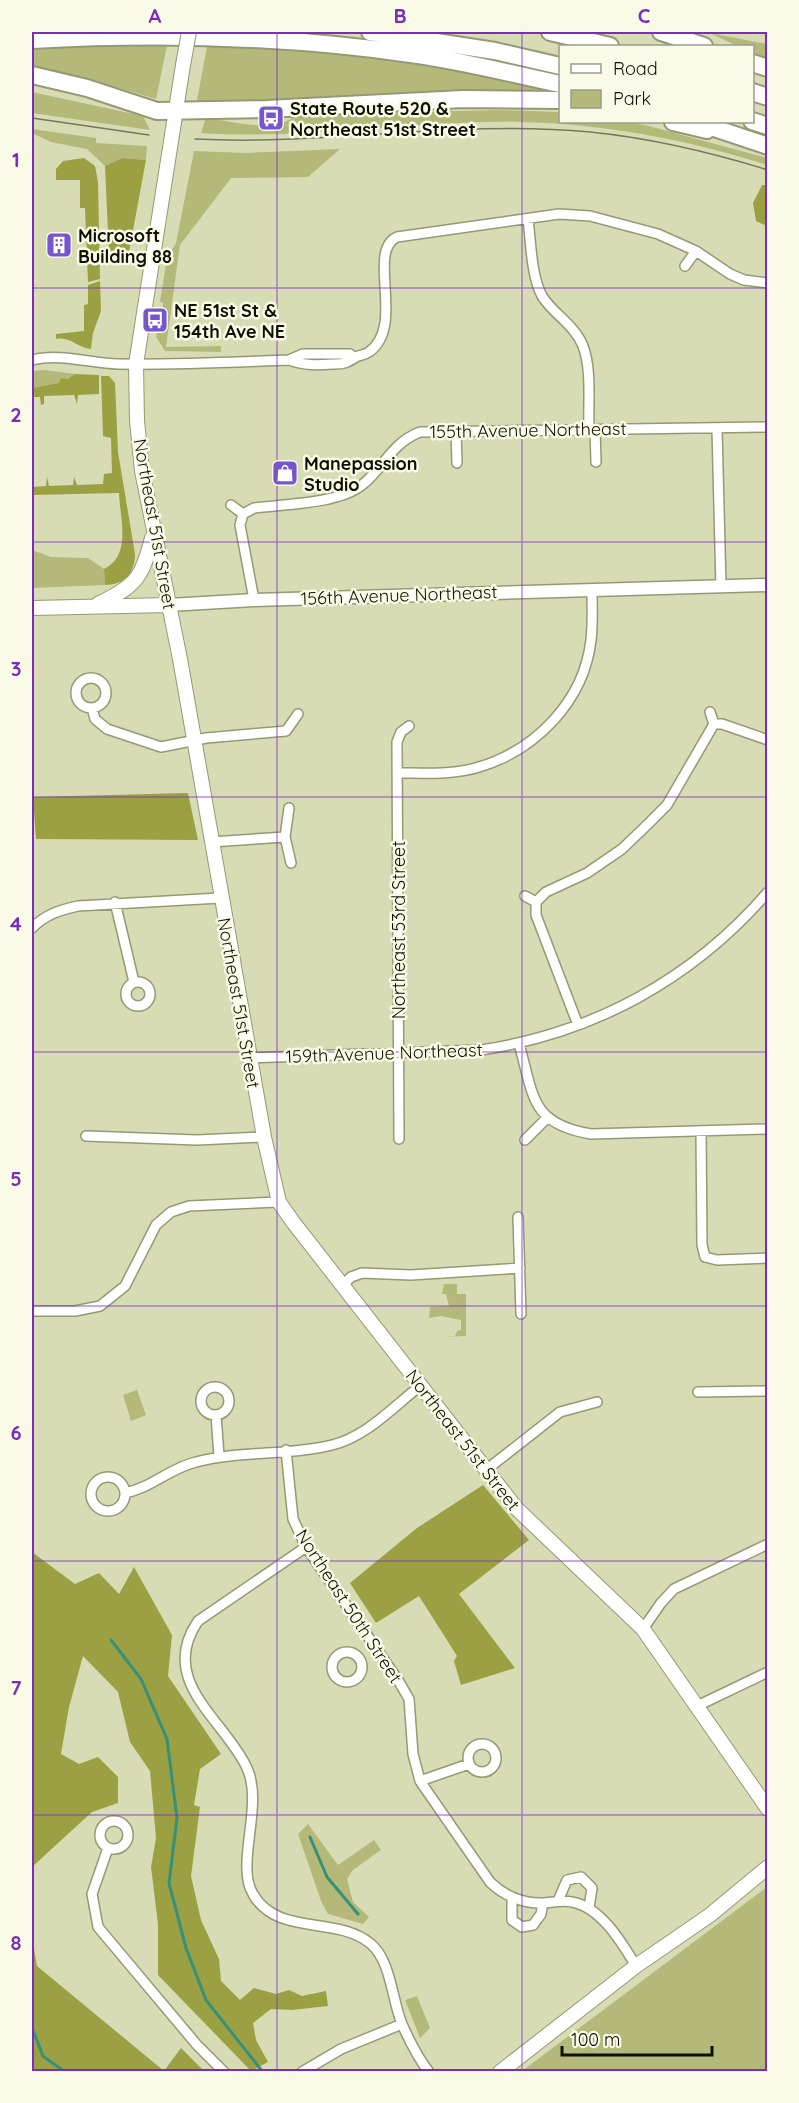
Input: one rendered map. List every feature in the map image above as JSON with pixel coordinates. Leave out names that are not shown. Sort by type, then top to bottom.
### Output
[{"type":"highway","points":[[370,32],[495,51],[559,66]]},
{"type":"highway","points":[[550,32],[606,45]]},
{"type":"highway","points":[[661,32],[701,45]]},
{"type":"highway","points":[[32,40],[115,35],[252,38],[419,55],[559,84]]},
{"type":"highway","points":[[32,75],[87,88],[157,111],[176,112],[463,99],[559,100]]},
{"type":"highway","points":[[678,123],[746,139]]},
{"type":"highway","points":[[699,123],[768,146]]},
{"type":"main road","name":"Northeast 51st Street","points":[[189,32],[136,364],[139,446],[264,1137],[279,1202],[524,1518],[643,1629],[768,1809]]},
{"type":"main road","points":[[95,605],[122,593],[136,582],[144,568],[154,532]]},
{"type":"main road","name":"156th Avenue Northeast","points":[[32,608],[169,605]]},
{"type":"main road","points":[[500,2072],[636,1966],[710,1915],[768,1867]]},
{"type":"street","points":[[32,360],[50,356],[97,363],[136,364],[289,360],[303,354],[350,354],[354,358],[369,352],[383,336],[387,323],[385,251],[391,240],[559,214],[590,216],[658,234],[696,251],[730,274],[744,280],[768,283]]},
{"type":"street","points":[[528,219],[538,286],[543,297],[576,333],[583,345],[596,462]]},
{"type":"street","points":[[685,266],[696,251]]},
{"type":"street","name":"155th Avenue Northeast","points":[[243,514],[254,508],[339,496],[353,491],[364,484],[406,438],[420,432],[768,427]]},
{"type":"street","points":[[717,429],[721,586]]},
{"type":"street","points":[[456,431],[457,463]]},
{"type":"street","points":[[231,505],[243,514],[240,525],[254,600]]},
{"type":"street","name":"156th Avenue Northeast","points":[[169,605],[254,600],[768,585]]},
{"type":"street","points":[[397,773],[443,773],[478,768],[529,744],[551,725],[572,694],[586,665],[591,640],[592,590]]},
{"type":"street","points":[[92,708],[100,724],[161,747],[193,740],[286,731],[298,714]]},
{"type":"street","points":[[578,1025],[537,915],[536,902],[546,892],[587,873],[622,849],[667,805],[714,724],[710,712]]},
{"type":"street","points":[[714,724],[722,724],[768,740]]},
{"type":"street","name":"Northeast 53rd Street","points":[[399,1139],[397,742],[401,732],[409,726]]},
{"type":"street","points":[[289,808],[285,837],[291,863]]},
{"type":"street","points":[[211,842],[285,837]]},
{"type":"street","name":"159th Avenue Northeast","points":[[250,1058],[481,1050],[519,1044],[578,1025],[630,1003],[664,984],[723,940],[768,892]]},
{"type":"street","points":[[525,896],[536,902]]},
{"type":"street","points":[[32,928],[42,919],[59,910],[115,902],[220,898]]},
{"type":"street","points":[[115,902],[134,982]]},
{"type":"street","points":[[519,1044],[536,1104],[546,1119],[568,1130],[591,1134],[768,1129]]},
{"type":"street","points":[[525,1140],[546,1119]]},
{"type":"street","points":[[701,1131],[702,1260],[768,1258]]},
{"type":"street","points":[[86,1136],[197,1140],[264,1137]]},
{"type":"street","points":[[32,1311],[75,1311],[100,1306],[125,1286],[156,1225],[171,1212],[189,1206],[279,1202]]},
{"type":"street","points":[[518,1217],[521,1314]]},
{"type":"street","points":[[342,1286],[351,1277],[362,1273],[411,1275],[519,1268]]},
{"type":"street","points":[[125,1493],[140,1490],[191,1463],[219,1456],[332,1445],[353,1437],[420,1386]]},
{"type":"street","points":[[698,1392],[768,1391]]},
{"type":"street","points":[[486,1470],[560,1412],[597,1402]]},
{"type":"street","points":[[216,1415],[219,1456]]},
{"type":"street","name":"Northeast 50th Street","points":[[286,1450],[293,1519],[306,1547],[409,1700],[413,1754],[420,1781],[490,1882],[512,1898],[543,1903],[574,1902],[589,1908]]},
{"type":"street","points":[[643,1629],[674,1589],[768,1544]]},
{"type":"street","points":[[306,1547],[198,1621],[189,1634],[184,1655],[185,1674],[247,1768],[252,1795],[248,1877],[251,1893],[263,1909],[281,1918],[345,1931],[361,1936],[373,1946],[381,1956],[402,2024],[429,2072]]},
{"type":"street","points":[[359,1659],[375,1647]]},
{"type":"street","points":[[697,1706],[768,1672]]},
{"type":"street","points":[[420,1781],[469,1764]]},
{"type":"street","points":[[108,1848],[92,1894],[98,1927],[197,2045],[224,2072]]},
{"type":"street","points":[[558,1901],[567,1880],[581,1877],[590,1883],[592,1888],[589,1908],[600,1918],[636,1966]]},
{"type":"street","points":[[512,1898],[512,1920],[522,1927],[533,1925],[541,1914],[543,1903]]},
{"type":"street","points":[[302,2072],[341,2049],[402,2024]]},
{"type":"green space","points":[[710,33],[767,44],[767,59],[754,53],[754,45],[735,45]]},
{"type":"green space","points":[[168,41],[156,99],[95,81],[32,69],[32,48]]},
{"type":"green space","points":[[208,41],[424,63],[559,91],[464,91],[199,102],[197,100]]},
{"type":"green space","points":[[32,92],[143,116],[150,130],[32,113]]},
{"type":"green space","points":[[497,110],[559,112],[559,123],[645,125],[767,158],[767,165],[677,141],[615,130],[553,123],[482,122],[281,134],[201,133],[205,120],[267,125],[288,121],[296,115]]},
{"type":"green space","points":[[32,129],[96,138],[96,143],[147,146],[146,160],[122,158],[105,166],[87,149],[51,142],[32,133]]},
{"type":"green space","points":[[340,149],[308,177],[231,178],[180,245],[166,347],[221,346],[221,352],[165,351],[156,337],[159,315],[162,315],[163,303],[160,302],[167,258],[176,243],[194,151],[245,153]]},
{"type":"green space","points":[[84,158],[95,166],[98,182],[100,279],[88,282],[85,208],[80,208],[80,180],[56,180],[56,169],[63,161]]},
{"type":"green space","points":[[122,158],[146,160],[129,252],[109,254],[105,166]]},
{"type":"green space","points":[[762,185],[767,185],[767,226],[756,221],[753,203]]},
{"type":"green space","points":[[100,281],[101,311],[93,333],[91,349],[66,339],[56,339],[56,334],[84,331],[84,305],[88,304],[88,285]]},
{"type":"green space","points":[[44,370],[75,374],[59,383],[32,388],[32,371]]},
{"type":"green space","points":[[75,374],[99,375],[99,394],[78,395],[77,404],[74,395],[44,396],[44,404],[41,405],[40,397],[32,397],[32,388],[59,383],[61,378],[67,379]]},
{"type":"green space","points":[[101,376],[109,376],[115,383],[118,452],[135,554],[133,567],[127,577],[118,583],[105,585],[104,569],[113,563],[121,546],[119,493],[32,495],[32,487],[46,486],[47,477],[49,486],[73,485],[74,477],[77,485],[103,484],[104,474],[112,473],[111,438],[103,436]]},
{"type":"green space","points":[[32,550],[51,557],[88,558],[104,569],[105,585],[32,588]]},
{"type":"green space","points":[[188,793],[198,840],[36,839],[33,797]]},
{"type":"green space","points":[[444,1284],[457,1284],[457,1294],[466,1294],[466,1336],[443,1337],[455,1336],[457,1331],[461,1330],[461,1320],[441,1316],[429,1318],[430,1307],[449,1306],[446,1294],[442,1294]]},
{"type":"green space","points":[[137,1390],[146,1415],[131,1421],[123,1395]]},
{"type":"green space","points":[[483,1485],[529,1540],[459,1594],[515,1668],[461,1685],[454,1661],[457,1656],[419,1596],[376,1623],[350,1583],[417,1528]]},
{"type":"green space","points":[[32,1552],[75,1584],[99,1573],[119,1594],[134,1567],[172,1635],[168,1676],[221,1754],[200,1769],[194,1805],[200,1807],[191,1876],[201,1920],[219,1959],[221,1981],[240,2000],[254,1988],[276,1994],[289,1990],[302,1996],[326,1991],[328,2006],[292,2010],[271,2009],[253,2023],[256,2040],[268,2062],[251,2071],[158,1975],[158,1924],[151,1867],[156,1838],[150,1771],[130,1742],[118,1692],[83,1656],[69,1707],[61,1754],[79,1764],[98,1757],[118,1777],[118,1803],[92,1812],[32,1867]]},
{"type":"green space","points":[[308,1824],[338,1865],[374,1840],[381,1850],[353,1870],[347,1879],[353,1902],[369,1917],[363,1924],[328,1914],[321,1901],[298,1834]]},
{"type":"green space","points":[[767,1887],[767,2071],[522,2071]]},
{"type":"green space","points":[[32,1937],[37,1966],[164,2071],[32,2071]]},
{"type":"green space","points":[[417,1996],[430,2028],[420,2038],[405,2000]]},
{"type":"green space","points":[[181,2048],[204,2071],[164,2071]]},
{"type":"waterway","points":[[111,1640],[141,1679],[167,1739],[177,1818],[169,1883],[186,1948],[206,2000],[262,2071]]},
{"type":"waterway","points":[[310,1837],[327,1877],[358,1914]]},
{"type":"waterway","points":[[32,2028],[43,2056],[65,2072]]},
{"type":"tram line","points":[[32,118],[149,135]]},
{"type":"tram line","points":[[195,139],[294,139],[442,130],[541,129],[590,132],[657,142],[724,157],[768,170]]},
{"type":"place","name":"State Route 520 & Northeast 51st Street","points":[[271,118]]},
{"type":"place","name":"Microsoft Building 88","points":[[59,245]]},
{"type":"place","name":"NE 51st St & 154th Ave NE","points":[[155,320]]},
{"type":"place","name":"Manepassion Studio","points":[[285,473]]}]
